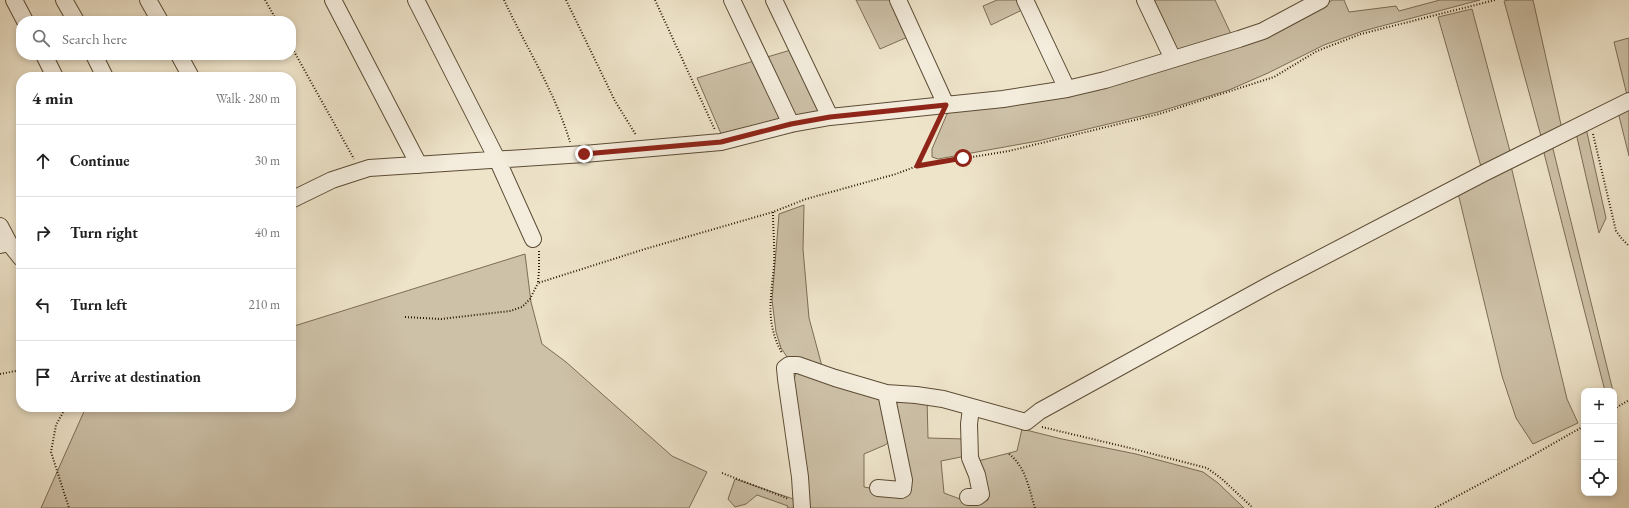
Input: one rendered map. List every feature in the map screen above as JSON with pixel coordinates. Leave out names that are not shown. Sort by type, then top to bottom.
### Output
[{"type":"street","points":[[14,0],[22,16]]},
{"type":"street","points":[[64,0],[73,16]]},
{"type":"street","points":[[148,0],[157,16]]},
{"type":"street","points":[[333,0],[419,165]]},
{"type":"street","points":[[416,0],[497,159],[533,239]]},
{"type":"street","points":[[732,0],[791,124]]},
{"type":"street","points":[[774,0],[830,117]]},
{"type":"street","points":[[898,0],[946,105]]},
{"type":"street","points":[[1025,0],[1067,88]]},
{"type":"street","points":[[1145,0],[1173,59]]},
{"type":"street","points":[[296,198],[332,180],[369,168],[646,149],[721,142],[791,124],[830,117],[1003,99],[1067,88],[1105,80],[1263,30],[1321,0]]},
{"type":"street","points":[[46,60],[52,72]]},
{"type":"street","points":[[96,60],[102,72]]},
{"type":"street","points":[[182,60],[188,72]]},
{"type":"street","points":[[802,504],[800,477],[786,379],[785,368],[789,364],[798,365],[834,378],[886,393],[943,399],[1026,422],[1040,411],[1265,288],[1484,173],[1629,101]]},
{"type":"street","points":[[0,226],[4,244],[16,254]]},
{"type":"street","points":[[878,488],[901,490],[903,489],[904,480],[886,393]]},
{"type":"street","points":[[968,497],[977,497],[981,494],[970,458],[969,424],[971,408]]},
{"type":"path","points":[[265,0],[274,16]]},
{"type":"path","points":[[504,0],[546,82],[565,125],[574,154]]},
{"type":"path","points":[[566,0],[615,101],[625,119],[646,149]]},
{"type":"path","points":[[655,0],[721,142]]},
{"type":"path","points":[[538,283],[645,249],[773,212],[806,199],[896,174],[917,166],[1010,151],[1159,114],[1274,77],[1317,51],[1361,34],[1494,0]]},
{"type":"path","points":[[296,55],[360,170]]},
{"type":"path","points":[[917,166],[946,105]]},
{"type":"path","points":[[1589,121],[1602,167],[1616,231],[1629,246]]},
{"type":"path","points":[[773,212],[774,264],[770,301],[771,327],[775,341],[789,364]]},
{"type":"path","points":[[405,317],[441,319],[510,311],[522,307],[530,299],[538,283],[540,252],[533,239]]},
{"type":"path","points":[[0,374],[16,371]]},
{"type":"path","points":[[1617,407],[1629,400]]},
{"type":"path","points":[[63,412],[56,425],[51,452],[69,508]]},
{"type":"path","points":[[1026,422],[1051,430],[1130,448],[1206,468],[1222,479],[1253,508]]},
{"type":"path","points":[[1435,508],[1581,428]]},
{"type":"path","points":[[1009,454],[1017,461],[1024,474],[1035,508]]},
{"type":"path","points":[[722,473],[802,504]]},
{"type":"shaded area","points":[[856,0],[893,0],[910,36],[880,49]]},
{"type":"shaded area","points":[[997,0],[1020,0],[1024,9],[991,25],[983,6]]},
{"type":"shaded area","points":[[1151,0],[1215,0],[1232,36],[1175,51]]},
{"type":"shaded area","points":[[1333,0],[1344,0],[1349,12],[1396,6],[1399,11],[1440,0],[1480,0],[1363,31],[1324,45],[1268,73],[1229,90],[1158,112],[1038,141],[938,159],[932,157],[932,149],[947,114],[953,111],[1007,104],[1299,17]]},
{"type":"shaded area","points":[[1533,0],[1562,129],[1542,140],[1504,1]]},
{"type":"shaded area","points":[[1472,9],[1511,155],[1482,170],[1438,17]]},
{"type":"shaded area","points":[[1629,38],[1629,94],[1627,95],[1614,42]]},
{"type":"shaded area","points":[[794,49],[823,112],[722,136],[697,78]]},
{"type":"shaded area","points":[[1629,106],[1629,156],[1618,112]]},
{"type":"shaded area","points":[[1586,128],[1606,218],[1599,233],[1576,133]]},
{"type":"shaded area","points":[[1552,145],[1612,388],[1604,388],[1543,149]]},
{"type":"shaded area","points":[[1511,166],[1567,399],[1578,423],[1533,444],[1516,418],[1502,376],[1458,193]]},
{"type":"shaded area","points":[[804,205],[803,249],[809,318],[823,370],[789,360],[781,348],[776,332],[772,300],[779,214]]},
{"type":"shaded area","points":[[525,254],[531,302],[542,344],[566,362],[672,456],[707,472],[689,508],[41,508],[84,412],[296,412],[296,325]]},
{"type":"shaded area","points":[[796,373],[874,393],[881,400],[892,440],[885,445],[864,454],[864,487],[900,493],[893,399],[927,398],[928,438],[966,439],[966,456],[941,461],[944,493],[976,505],[988,500],[978,461],[1017,451],[1022,429],[1136,454],[1203,472],[1218,483],[1244,508],[787,508],[788,506],[757,495],[746,504],[735,507],[728,499],[735,479],[805,503],[793,382]]},
{"type":"route","points":[[584,154],[721,142],[791,124],[830,117],[890,112],[946,105],[917,166],[963,158]]}]
